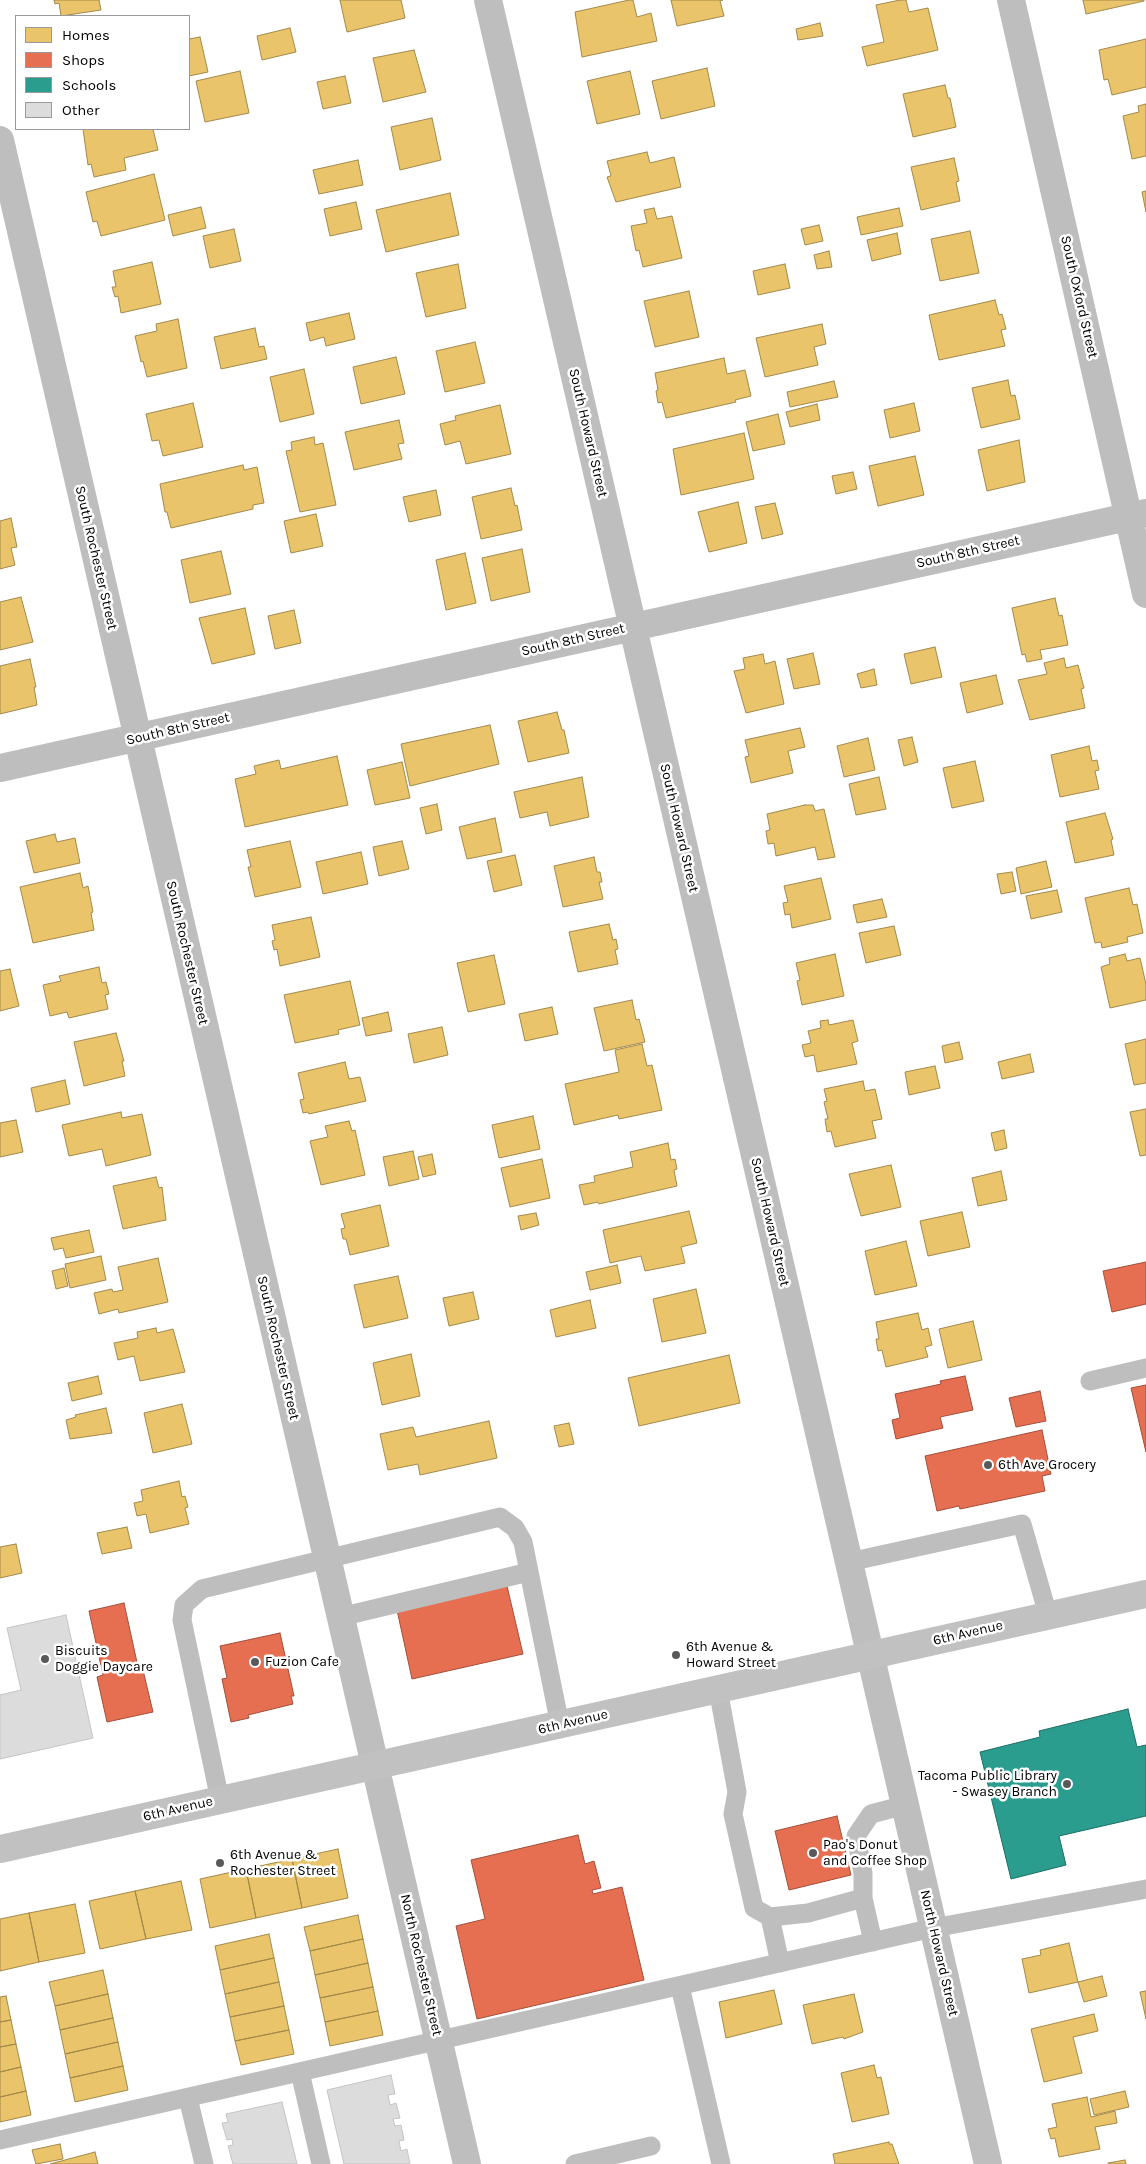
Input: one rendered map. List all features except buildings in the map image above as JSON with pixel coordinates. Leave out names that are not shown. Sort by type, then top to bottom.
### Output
[{"type":"main road","name":"6th Avenue","points":[[0,1849],[1146,1594]]},
{"type":"street","name":"South Howard Street","points":[[488,0],[870,1655]]},
{"type":"street","name":"South Oxford Street","points":[[1011,0],[1137,515],[1146,594]]},
{"type":"street","name":"South Rochester Street","points":[[0,140],[375,1766]]},
{"type":"street","name":"South 8th Street","points":[[0,768],[1137,515]]},
{"type":"street","name":"North Howard Street","points":[[870,1655],[988,2164]]},
{"type":"street","name":"North Rochester Street","points":[[375,1766],[467,2164]]},
{"type":"lane","points":[[1090,1381],[1146,1368]]},
{"type":"lane","points":[[220,1800],[182,1620],[184,1604],[202,1589],[500,1517],[515,1528],[523,1542],[560,1725]]},
{"type":"lane","points":[[849,1562],[1022,1524],[1048,1615]]},
{"type":"lane","points":[[340,1617],[529,1572]]},
{"type":"lane","points":[[718,1689],[737,1792],[733,1814],[754,1908],[770,1917],[808,1913],[864,1898]]},
{"type":"lane","points":[[873,1942],[864,1898],[863,1873],[856,1836],[871,1814],[905,1805]]},
{"type":"lane","points":[[0,2140],[933,1928],[1146,1889]]},
{"type":"lane","points":[[770,1917],[780,1963]]},
{"type":"lane","points":[[680,1986],[721,2164]]},
{"type":"lane","points":[[300,2072],[321,2164]]},
{"type":"lane","points":[[188,2098],[204,2164]]},
{"type":"lane","points":[[575,2164],[651,2146]]},
{"type":"place","name":"6th Ave Grocery","points":[[988,1465]]},
{"type":"place","name":"6th Avenue & Howard Street","points":[[676,1655]]},
{"type":"place","name":"Biscuits Doggie Daycare","points":[[45,1659]]},
{"type":"place","name":"Fuzion Cafe","points":[[255,1662]]},
{"type":"place","name":"Tacoma Public Library - Swasey Branch","points":[[1067,1784]]},
{"type":"place","name":"Pao's Donut and Coffee Shop","points":[[813,1853]]},
{"type":"place","name":"6th Avenue & Rochester Street","points":[[220,1863]]}]
